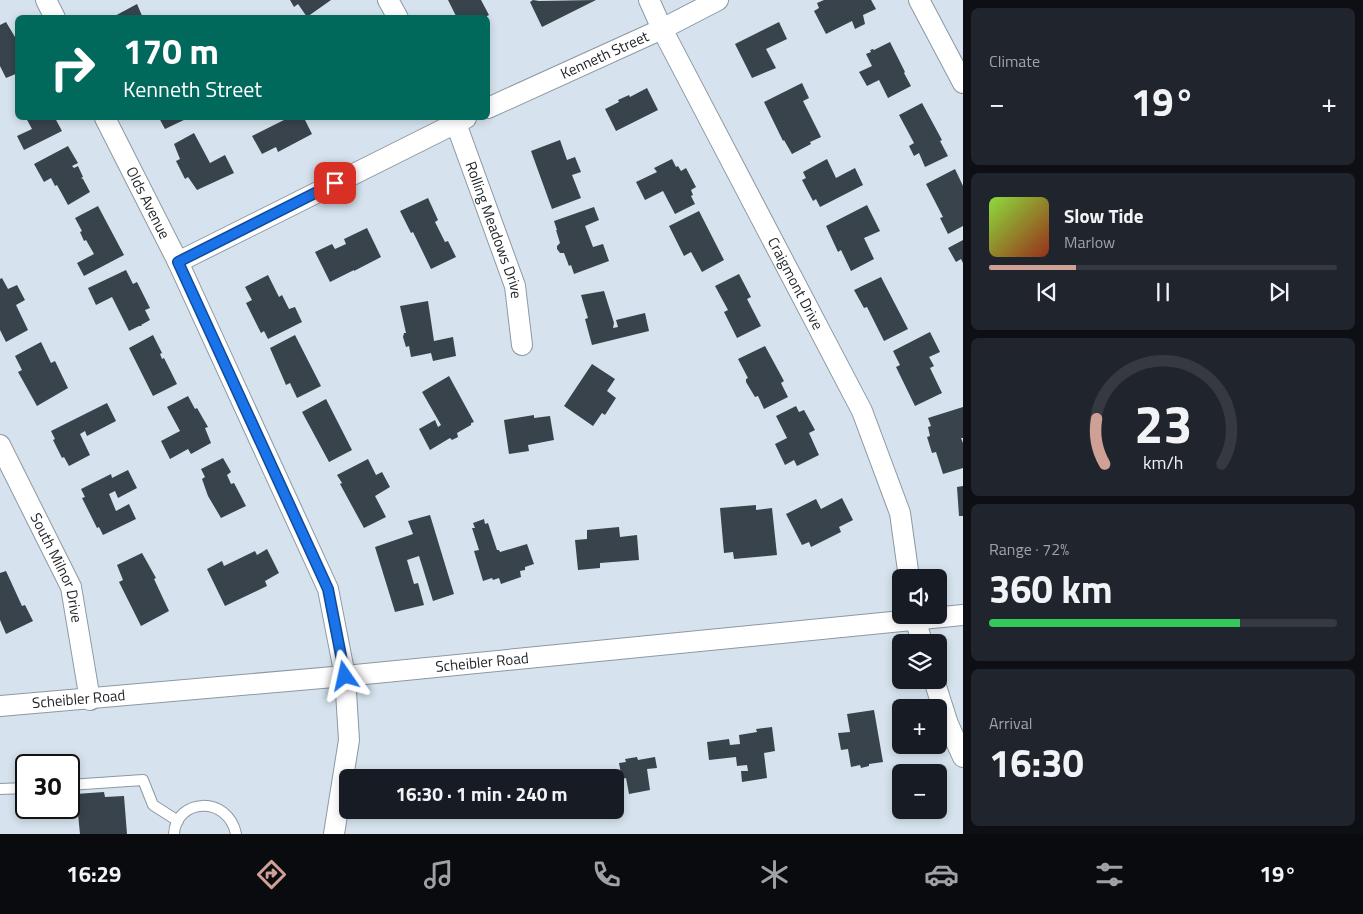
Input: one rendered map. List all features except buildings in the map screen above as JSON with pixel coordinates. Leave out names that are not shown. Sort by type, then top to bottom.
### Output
[{"type":"street","points":[[46,0],[54,15]]},
{"type":"street","points":[[388,0],[396,15]]},
{"type":"street","name":"Craigmont Drive","points":[[649,0],[662,29],[862,411],[900,513],[908,569]]},
{"type":"street","name":"Kenneth Street","points":[[490,107],[662,29],[718,0]]},
{"type":"street","points":[[919,0],[963,83]]},
{"type":"street","name":"Olds Avenue","points":[[106,120],[178,262],[328,589],[345,676],[349,740],[334,834]]},
{"type":"street","points":[[178,262],[457,120]]},
{"type":"street","name":"Rolling Meadows Drive","points":[[459,120],[515,286],[522,345]]},
{"type":"street","name":"South Milnor Drive","points":[[0,445],[71,587],[90,700]]},
{"type":"street","name":"Scheibler Road","points":[[947,615],[963,614]]},
{"type":"street","name":"Scheibler Road","points":[[0,706],[90,700],[345,676],[892,619]]},
{"type":"street","points":[[937,689],[948,724],[963,757]]},
{"type":"lane","points":[[80,784],[143,780],[153,805],[178,821]]},
{"type":"lane","points":[[0,789],[15,788]]},
{"type":"lane","points":[[174,834],[178,821],[184,813],[202,805],[222,810],[229,817],[236,834]]},
{"type":"route","points":[[335,183],[178,262],[328,589],[345,676]]}]
